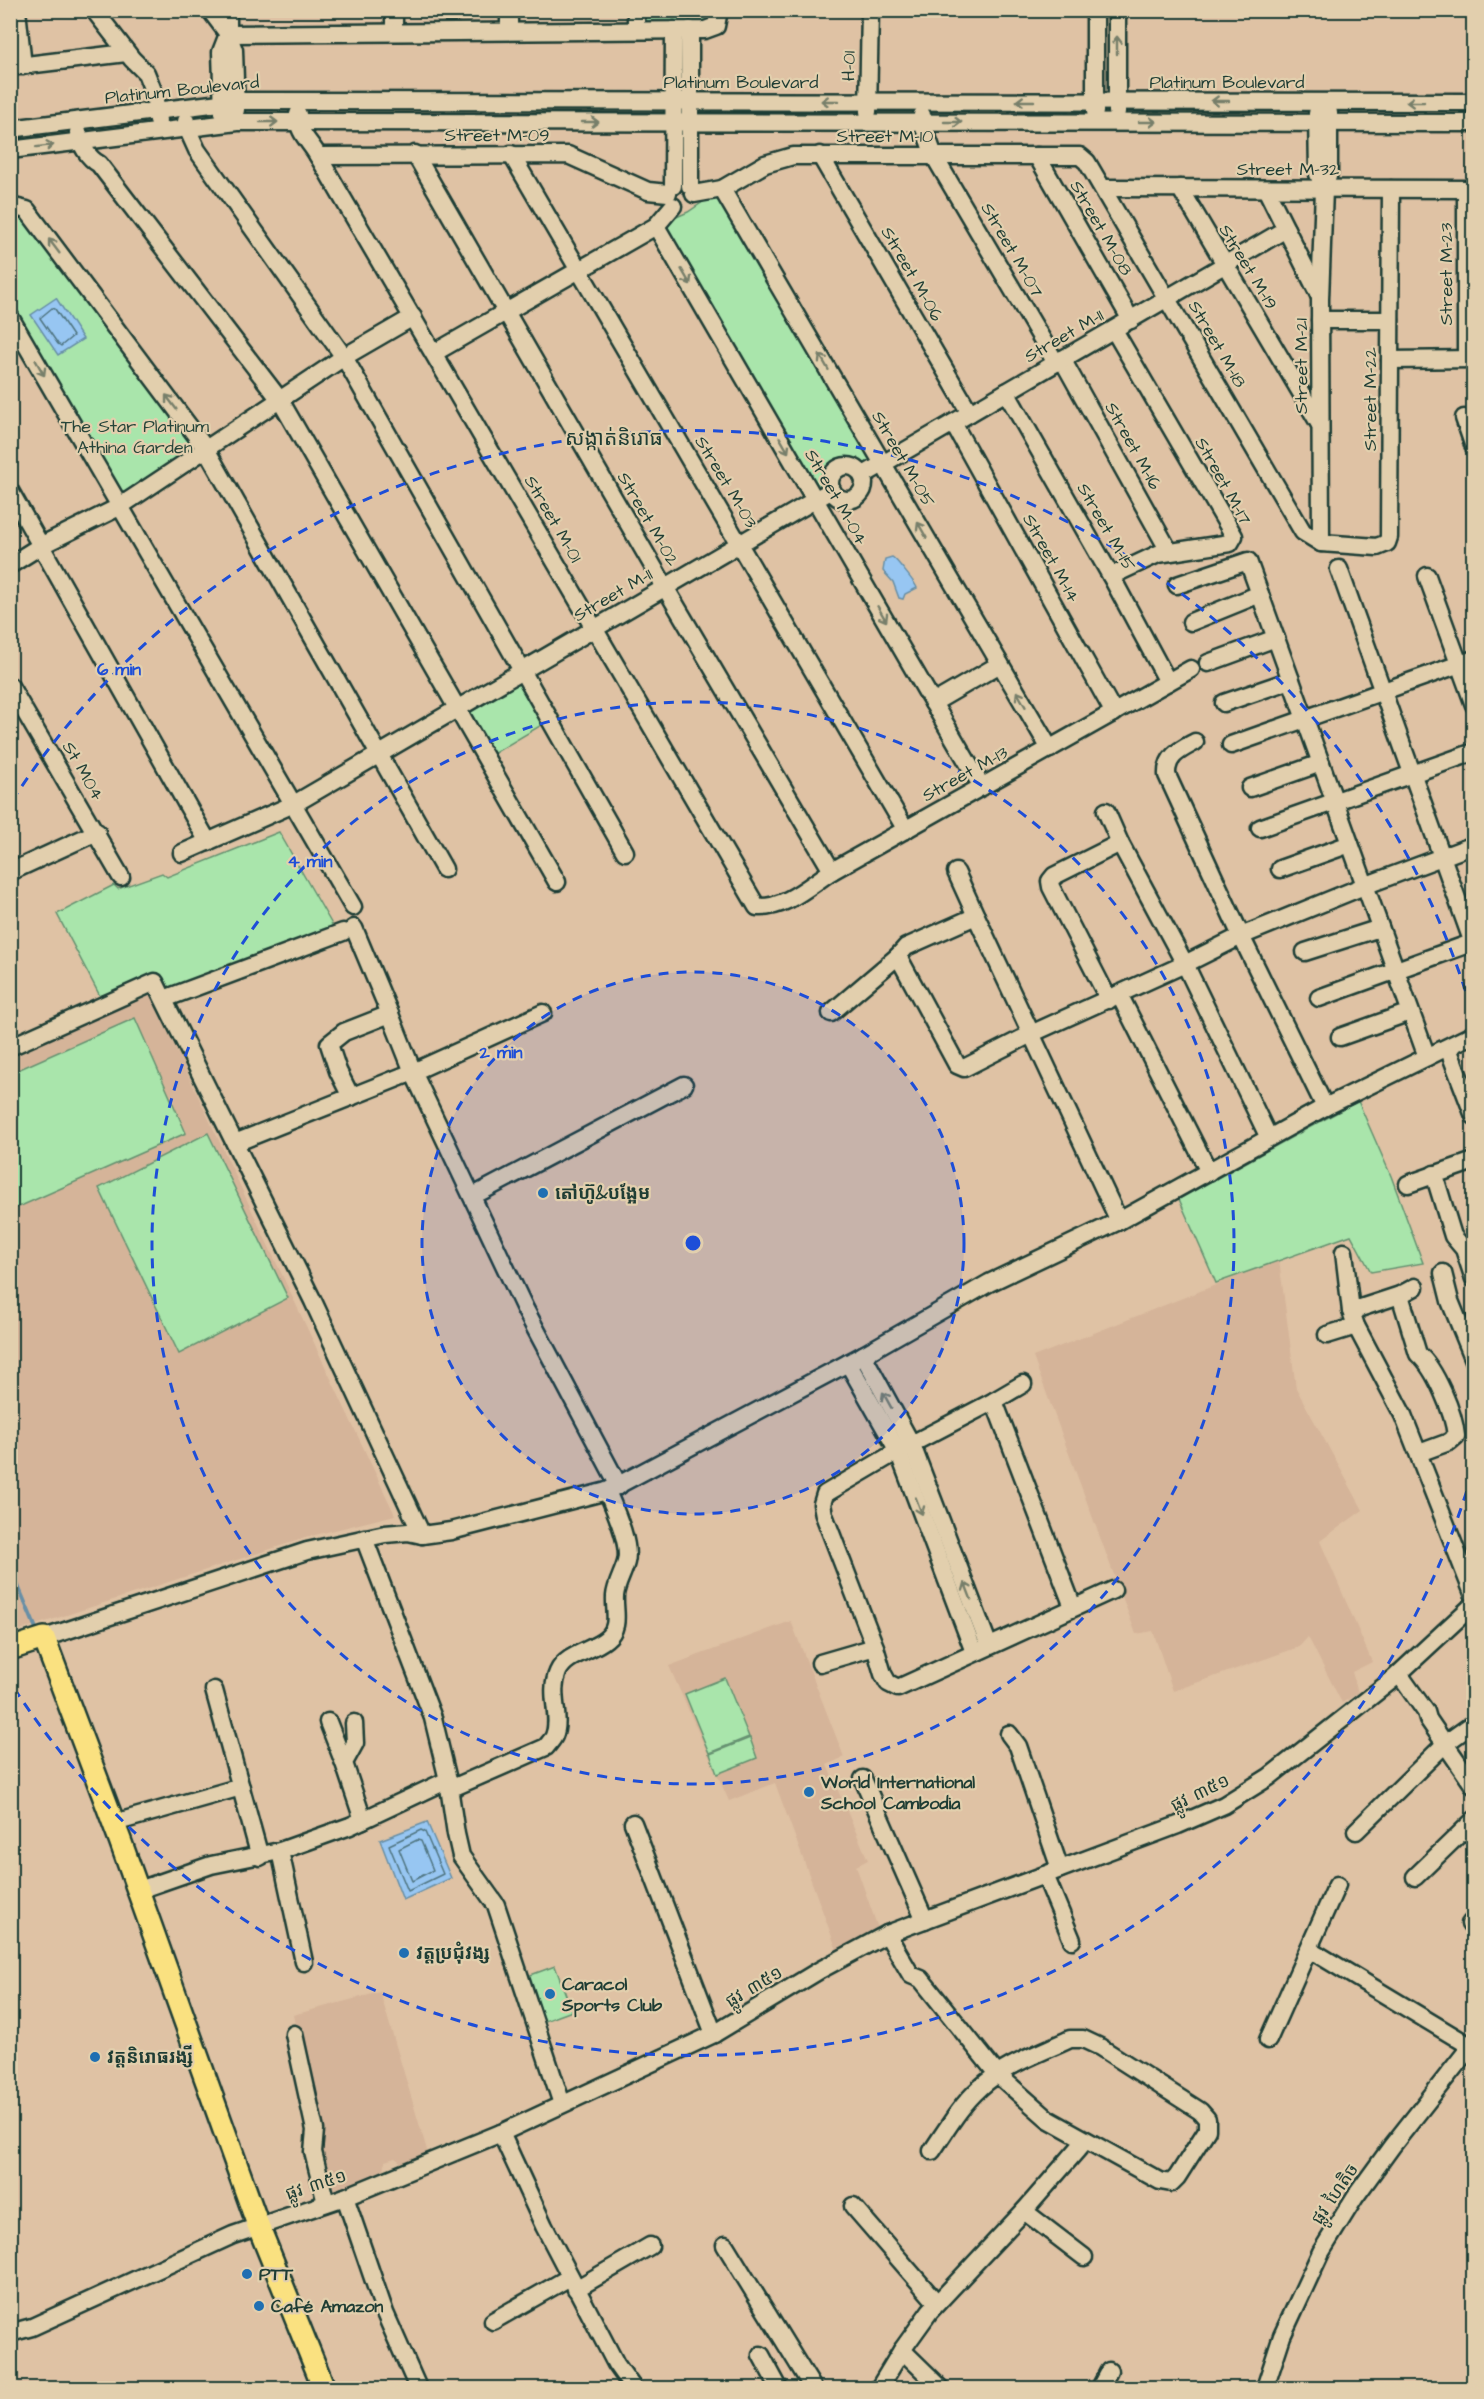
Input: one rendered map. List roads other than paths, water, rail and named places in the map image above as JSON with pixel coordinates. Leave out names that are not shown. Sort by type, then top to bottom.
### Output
[{"type":"main road","points":[[10,1649],[44,1638],[139,1890],[258,2225],[324,2388]]},
{"type":"street","points":[[17,10],[17,67],[129,56]]},
{"type":"street","points":[[94,10],[129,56],[151,111],[154,132]]},
{"type":"street","points":[[210,10],[228,34]]},
{"type":"street","points":[[228,10],[228,34],[221,52],[230,123]]},
{"type":"street","points":[[394,10],[394,32]]},
{"type":"street","points":[[509,10],[509,31]]},
{"type":"street","points":[[636,10],[636,30]]},
{"type":"street","name":"H-01","points":[[868,122],[870,10]]},
{"type":"street","points":[[1095,10],[1095,122]]},
{"type":"street","points":[[1117,10],[1117,122]]},
{"type":"street","points":[[228,34],[705,30],[717,18]]},
{"type":"street","points":[[671,195],[683,209],[692,204],[682,122],[682,30]]},
{"type":"street","points":[[301,101],[301,122]]},
{"type":"street","points":[[917,101],[917,122]]},
{"type":"street","name":"Street M-21","points":[[1321,543],[1320,299],[1324,189],[1318,174],[1323,101]]},
{"type":"street","name":"Platinum Boulevard","points":[[10,129],[229,102],[1473,102]]},
{"type":"street","points":[[180,107],[188,144],[197,150],[344,357],[624,852]]},
{"type":"street","points":[[80,120],[83,141],[98,158],[99,164],[280,400],[557,882]]},
{"type":"street","name":"Street M-01","points":[[301,122],[308,144],[317,153],[757,907]]},
{"type":"street","points":[[434,353],[656,226],[671,195],[682,122]]},
{"type":"street","name":"Street M-07","points":[[917,122],[921,144],[934,156],[1059,361]]},
{"type":"street","name":"Platinum Boulevard","points":[[10,150],[230,123],[1473,123]]},
{"type":"street","name":"Street M-09","points":[[317,153],[568,155],[648,191],[671,195],[683,183],[692,190]]},
{"type":"street","name":"Street M-02","points":[[415,154],[832,871]]},
{"type":"street","name":"Street M-03","points":[[511,154],[906,830]]},
{"type":"street","name":"Street M-10","points":[[692,190],[722,189],[779,158],[793,156],[1080,156],[1083,158]]},
{"type":"street","name":"Street M-06","points":[[820,156],[970,413]]},
{"type":"street","name":"Street M-08","points":[[1037,156],[1131,320]]},
{"type":"street","name":"Street M-18","points":[[1083,158],[1168,298],[1303,532],[1321,543]]},
{"type":"street","name":"Street M-32","points":[[1103,188],[1470,189]]},
{"type":"street","name":"Street M-19","points":[[1180,188],[1321,427]]},
{"type":"street","name":"Street M-05","points":[[722,189],[1050,749]]},
{"type":"street","points":[[1266,189],[1320,299]]},
{"type":"street","name":"Street M-22","points":[[1321,543],[1377,547],[1387,543],[1389,537],[1391,189]]},
{"type":"street","name":"Street M-23","points":[[1470,189],[1470,359]]},
{"type":"street","points":[[10,206],[27,210],[206,449],[444,869]]},
{"type":"street","name":"Street M-04","points":[[656,226],[982,787]]},
{"type":"street","name":"Street M-11","points":[[182,853],[294,804],[832,490],[833,474],[842,467],[852,467],[862,476],[1286,229]]},
{"type":"street","points":[[10,317],[353,907]]},
{"type":"street","points":[[12,564],[42,545],[119,507],[344,357],[413,317]]},
{"type":"street","points":[[1320,320],[1390,320]]},
{"type":"street","name":"Street M-17","points":[[1112,576],[1158,554],[1230,543],[1234,536],[1114,330]]},
{"type":"street","points":[[1390,360],[1470,359]]},
{"type":"street","name":"Street M-16","points":[[1059,361],[1169,551]]},
{"type":"street","name":"Street M-15","points":[[1006,392],[1112,576],[1168,682]]},
{"type":"street","points":[[1464,418],[1473,447]]},
{"type":"street","name":"Street M-14","points":[[953,423],[1114,713]]},
{"type":"street","points":[[10,491],[208,842]]},
{"type":"street","points":[[1176,585],[1248,561],[1427,1057]]},
{"type":"street","points":[[1319,998],[1473,943],[1339,569]]},
{"type":"street","points":[[1427,576],[1466,662],[1473,705]]},
{"type":"street","points":[[1191,622],[1260,594]]},
{"type":"street","points":[[1208,663],[1276,638]]},
{"type":"street","points":[[1231,745],[1466,662]]},
{"type":"street","points":[[933,703],[1000,664]]},
{"type":"street","name":"Street M-13","points":[[757,907],[780,904],[832,871],[1191,669]]},
{"type":"street","points":[[1224,704],[1291,680]]},
{"type":"street","name":"St M04","points":[[10,686],[97,832],[121,877]]},
{"type":"street","points":[[1195,742],[1176,752],[1167,768],[1167,775],[1241,936],[1325,1107]]},
{"type":"street","points":[[1260,828],[1473,752]]},
{"type":"street","points":[[1250,788],[1321,763]]},
{"type":"street","points":[[1106,811],[1120,843],[1185,964],[1269,1138]]},
{"type":"street","points":[[10,873],[97,832]]},
{"type":"street","points":[[1120,843],[1054,876],[1050,881],[1051,887],[1209,1172]]},
{"type":"street","points":[[1280,869],[1350,844]]},
{"type":"street","points":[[898,956],[919,998],[960,1068],[964,1068],[1033,1033],[1241,936],[1473,845]]},
{"type":"street","points":[[956,872],[1119,1221]]},
{"type":"street","points":[[831,1013],[906,947],[976,916]]},
{"type":"street","points":[[1305,952],[1380,928]]},
{"type":"street","points":[[139,1890],[211,1865],[260,1857],[280,1851],[546,1747],[555,1735],[553,1684],[559,1669],[575,1656],[606,1639],[614,1629],[617,1618],[615,1597],[619,1577],[627,1561],[613,1489],[525,1309],[413,1072],[390,1014],[348,930],[164,999]]},
{"type":"street","points":[[10,1047],[155,982],[351,1380],[422,1535]]},
{"type":"street","points":[[1340,1037],[1410,1012]]},
{"type":"street","points":[[235,1143],[413,1072],[543,1013]]},
{"type":"street","points":[[351,1097],[328,1044],[344,1032],[390,1014]]},
{"type":"street","points":[[44,1638],[308,1551],[385,1534],[408,1532],[422,1535],[451,1531],[613,1489],[855,1359],[989,1283],[1119,1221],[1325,1107],[1473,1034]]},
{"type":"street","points":[[1448,1048],[1473,1116]]},
{"type":"street","points":[[473,1196],[684,1085]]},
{"type":"street","points":[[1408,1184],[1473,1161]]},
{"type":"street","points":[[1434,1174],[1453,1236],[1464,1249],[1473,1279]]},
{"type":"street","points":[[1344,1252],[1353,1319],[1403,1415],[1473,1596]]},
{"type":"street","points":[[1443,1273],[1450,1301],[1473,1360]]},
{"type":"street","points":[[1327,1335],[1415,1287]]},
{"type":"street","points":[[1400,1295],[1418,1354],[1425,1359],[1432,1372],[1455,1425],[1456,1436],[1449,1442],[1419,1453]]},
{"type":"street","points":[[855,1359],[905,1448],[981,1649]]},
{"type":"street","points":[[1023,1384],[825,1494],[822,1504],[824,1515],[875,1647],[882,1674],[888,1683],[898,1688],[1113,1590]]},
{"type":"street","points":[[994,1401],[1073,1607]]},
{"type":"street","points":[[364,1538],[433,1718],[449,1785],[461,1856],[496,1905],[562,2104]]},
{"type":"street","name":"ផ្លូវ ៣៥១","points":[[10,2333],[32,2327],[258,2225],[345,2197],[501,2133],[714,2034],[820,1970],[891,1932],[1178,1825],[1224,1805],[1269,1777],[1395,1677],[1473,1604]]},
{"type":"street","points":[[820,1663],[875,1647]]},
{"type":"street","points":[[1395,1677],[1420,1717],[1428,1719],[1446,1743],[1473,1786]]},
{"type":"street","points":[[214,1690],[260,1857]]},
{"type":"street","points":[[328,1722],[363,1820]]},
{"type":"street","points":[[344,1763],[355,1743],[354,1723]]},
{"type":"street","points":[[1356,1831],[1446,1743],[1473,1723]]},
{"type":"street","points":[[1009,1734],[1018,1746],[1071,1940]]},
{"type":"street","points":[[863,1779],[925,1920]]},
{"type":"street","points":[[114,1823],[241,1787]]},
{"type":"street","points":[[1415,1877],[1473,1820]]},
{"type":"street","points":[[633,1823],[714,2034]]},
{"type":"street","points":[[280,1851],[304,1962]]},
{"type":"street","points":[[1268,2040],[1337,1885]]},
{"type":"street","points":[[891,1932],[911,1975],[921,1979],[997,2074],[1048,2120],[1160,2181],[1171,2182],[1177,2177],[1207,2130],[1207,2120],[1200,2111],[1083,2039],[1070,2039],[997,2074],[980,2087],[956,2115],[932,2151]]},
{"type":"street","points":[[1309,1949],[1472,2044]]},
{"type":"street","points":[[294,2034],[315,2130],[313,2152],[326,2203]]},
{"type":"street","name":"ផ្លូវ ហៃតិច","points":[[1264,2388],[1282,2336],[1321,2252],[1355,2197],[1392,2146],[1472,2044]]},
{"type":"street","points":[[501,2133],[573,2283],[616,2364],[633,2388]]},
{"type":"street","points":[[883,2386],[902,2350],[937,2303],[1024,2211],[1085,2141]]},
{"type":"street","points":[[345,2197],[385,2313],[418,2388]]},
{"type":"street","points":[[853,2206],[937,2303]]},
{"type":"street","points":[[1024,2211],[1084,2257]]},
{"type":"street","points":[[725,2245],[813,2388]]},
{"type":"street","points":[[493,2320],[650,2246]]},
{"type":"street","points":[[902,2350],[941,2388]]},
{"type":"street","points":[[761,2355],[779,2388]]},
{"type":"street","points":[[1100,2388],[1109,2371]]},
{"type":"water","points":[[56,298],[83,339],[58,355],[31,315]]},
{"type":"water","points":[[892,557],[917,588],[905,594],[903,599],[899,598],[893,582],[883,571],[885,559]]},
{"type":"water","points":[[427,1822],[451,1878],[403,1900],[380,1840]]},
{"type":"waterway","points":[[10,1567],[37,1631]]},
{"type":"place","name":"តៅហ៊ូ&បង្អែម","points":[[543,1193]]},
{"type":"place","name":"World International School Cambodia","points":[[809,1792]]},
{"type":"place","name":"វត្តប្រជុំវង្ស","points":[[404,1953]]},
{"type":"place","name":"Caracol Sports Club","points":[[550,1994]]},
{"type":"place","name":"វត្តនិរោធរង្សី","points":[[95,2057]]},
{"type":"place","name":"PTT","points":[[247,2274]]},
{"type":"place","name":"Café Amazon","points":[[259,2306]]},
{"type":"district","name":"សង្កាត់និរោធ","points":[[614,438]]},
{"type":"park label","name":"The Star Platinum Athina Garden","points":[[135,436]]}]
